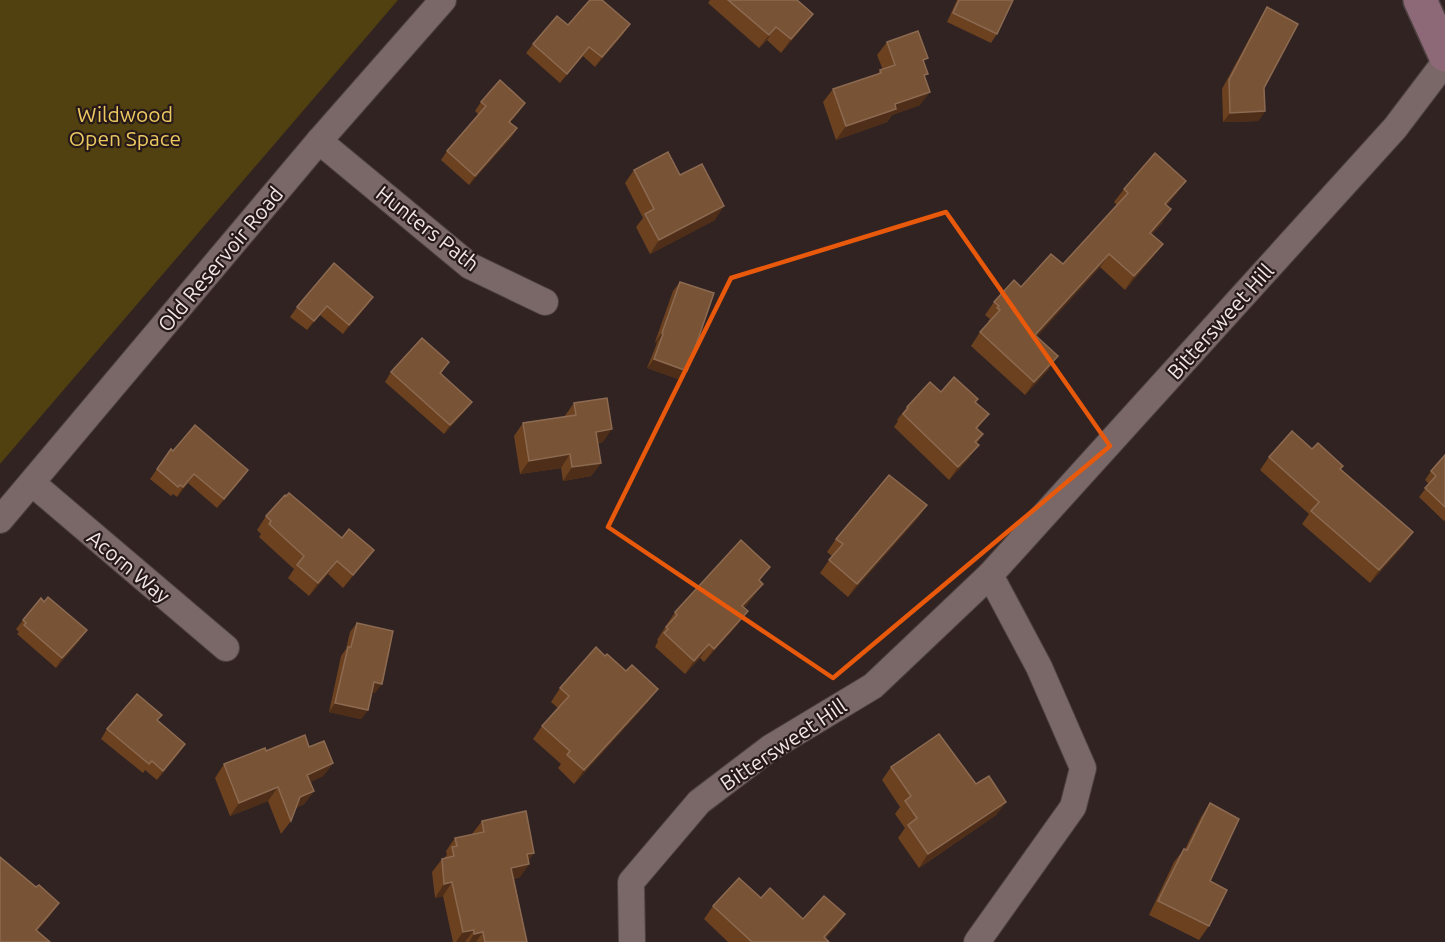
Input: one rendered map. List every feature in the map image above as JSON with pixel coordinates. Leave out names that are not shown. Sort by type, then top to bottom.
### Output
[{"type":"main road","points":[[1420,0],[1445,55]]},
{"type":"street","name":"Old Reservoir Road","points":[[0,520],[319,141],[443,0]]},
{"type":"street","name":"Bittersweet Hill","points":[[632,942],[631,882],[699,802],[770,748],[873,686],[990,575],[1395,128],[1445,62]]},
{"type":"street","name":"Hunters Path","points":[[319,141],[470,266],[545,302]]},
{"type":"street","name":"Acorn Way","points":[[32,483],[226,648]]},
{"type":"street","points":[[977,942],[1073,807],[1083,768],[1039,667],[990,575]]},
{"type":"highlighted area","points":[[946,212],[1110,446],[833,678],[608,527],[731,278]]},
{"type":"green space","name":"Wildwood Open Space","points":[[0,0],[398,0],[0,464]]},
{"type":"building","points":[[590,0],[602,0],[630,24],[602,57],[589,47],[567,74],[533,44],[557,16],[568,25]]},
{"type":"building","points":[[728,0],[797,0],[813,14],[791,39],[776,27],[769,35]]},
{"type":"building","points":[[959,0],[1013,0],[997,34],[953,13]]},
{"type":"building","points":[[1267,7],[1298,24],[1264,88],[1265,111],[1230,113],[1229,80]]},
{"type":"building","points":[[918,31],[928,58],[923,60],[928,74],[924,75],[930,92],[895,104],[896,109],[846,126],[833,89],[881,73],[880,70],[895,65],[887,42]]},
{"type":"building","points":[[500,80],[525,103],[509,122],[517,128],[475,176],[447,151],[486,106],[481,102]]},
{"type":"building","points":[[668,152],[680,175],[702,164],[724,206],[659,240],[645,214],[654,209],[634,170]]},
{"type":"building","points":[[1155,153],[1186,181],[1165,204],[1171,209],[1150,233],[1163,244],[1134,276],[1109,254],[1035,335],[1058,356],[1034,382],[980,332],[1000,310],[994,302],[1014,280],[1021,287],[1051,254],[1063,264],[1128,193],[1124,189]]},
{"type":"building","points":[[334,263],[373,297],[349,325],[327,306],[314,321],[297,307]]},
{"type":"building","points":[[680,282],[714,293],[687,371],[654,359]]},
{"type":"building","points":[[422,338],[449,362],[440,373],[472,402],[450,425],[391,372]]},
{"type":"building","points":[[954,377],[978,399],[975,402],[989,414],[976,428],[983,434],[975,442],[979,445],[958,467],[903,414],[930,382],[941,392]]},
{"type":"building","points":[[607,398],[612,429],[596,432],[601,463],[572,467],[570,454],[529,461],[523,423],[576,415],[574,403]]},
{"type":"building","points":[[195,425],[248,470],[224,499],[194,474],[183,487],[180,485],[178,487],[157,469],[171,449],[173,451]]},
{"type":"building","points":[[1292,431],[1312,449],[1318,443],[1343,466],[1340,469],[1413,532],[1379,570],[1311,511],[1319,502],[1269,457]]},
{"type":"building","points":[[1445,455],[1445,507],[1425,488],[1436,476],[1431,471]]},
{"type":"building","points":[[889,475],[927,505],[857,584],[829,560],[843,544],[836,539]]},
{"type":"building","points":[[289,493],[342,538],[349,529],[374,550],[353,575],[337,561],[318,583],[297,565],[304,556],[269,524],[271,521],[266,516]]},
{"type":"building","points":[[741,540],[770,567],[759,580],[763,584],[742,606],[748,611],[714,649],[709,644],[694,661],[664,633],[668,629],[666,627],[677,615],[675,612]]},
{"type":"building","points":[[48,597],[87,630],[62,658],[24,625],[26,623],[23,620],[41,598],[44,602]]},
{"type":"building","points":[[357,623],[393,631],[382,684],[374,682],[368,710],[335,703],[348,647],[351,647]]},
{"type":"building","points":[[596,647],[626,671],[632,665],[658,689],[584,770],[567,755],[570,751],[542,726],[569,696],[560,688]]},
{"type":"building","points":[[137,694],[162,715],[157,720],[185,744],[163,771],[152,761],[149,764],[107,729]]},
{"type":"building","points":[[939,734],[976,784],[989,776],[1006,802],[928,854],[908,825],[917,818],[905,801],[911,796],[891,767]]},
{"type":"building","points":[[305,735],[309,747],[324,741],[333,763],[307,775],[314,791],[300,797],[291,821],[278,787],[239,803],[224,764],[265,748],[266,751]]},
{"type":"building","points":[[1210,803],[1239,819],[1210,881],[1227,890],[1209,926],[1158,901]]},
{"type":"building","points":[[526,811],[534,853],[527,854],[529,864],[511,868],[527,942],[485,942],[483,932],[474,934],[474,930],[463,932],[452,882],[444,884],[442,859],[454,856],[452,847],[457,846],[455,838],[484,832],[482,821]]},
{"type":"building","points":[[0,857],[36,887],[39,885],[59,903],[36,930],[50,942],[0,942]]},
{"type":"building","points":[[739,878],[761,898],[770,888],[803,919],[824,896],[845,914],[824,937],[829,942],[752,942],[713,906]]}]
